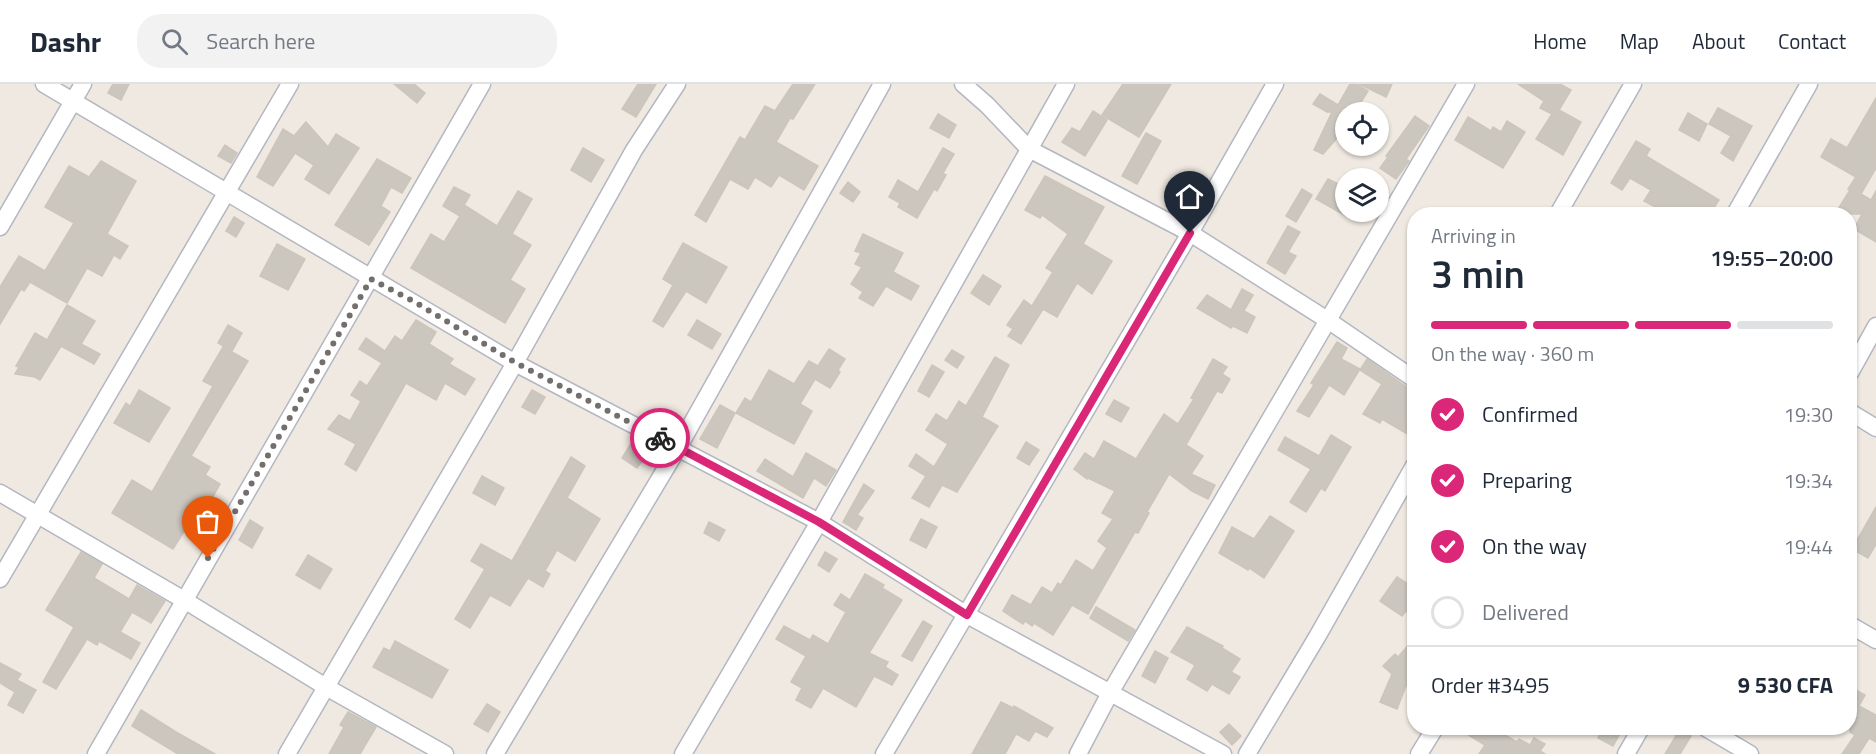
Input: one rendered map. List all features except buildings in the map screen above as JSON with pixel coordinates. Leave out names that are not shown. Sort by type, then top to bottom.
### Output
[{"type":"street","points":[[44,84],[516,363],[819,522],[967,615],[1223,754]]},
{"type":"street","points":[[0,226],[83,84]]},
{"type":"street","points":[[0,579],[290,84]]},
{"type":"street","points":[[96,754],[482,84]]},
{"type":"street","points":[[287,754],[516,363],[634,150],[677,84]]},
{"type":"street","points":[[495,754],[678,448],[882,84]]},
{"type":"street","points":[[963,84],[987,105],[1029,149],[1190,233],[1329,321],[1407,374]]},
{"type":"street","points":[[683,754],[819,522],[1029,149],[1057,92],[1066,84]]},
{"type":"street","points":[[884,754],[1275,84]]},
{"type":"street","points":[[1077,754],[1110,693],[1466,84]]},
{"type":"street","points":[[1562,207],[1633,84]]},
{"type":"street","points":[[1739,207],[1809,84]]},
{"type":"street","points":[[1857,360],[1876,326]]},
{"type":"street","points":[[1857,416],[1876,428]]},
{"type":"street","points":[[1247,754],[1407,478]]},
{"type":"street","points":[[0,493],[184,600],[327,687],[445,754]]},
{"type":"street","points":[[1857,629],[1876,640]]},
{"type":"street","points":[[1419,754],[1431,735]]},
{"type":"street","points":[[1626,754],[1637,735]]},
{"type":"street","points":[[1718,735],[1750,754]]},
{"type":"way so far","points":[[208,558],[371,279],[413,301],[516,363],[660,438]]},
{"type":"route","points":[[660,438],[819,522],[967,615],[1190,233]]}]
